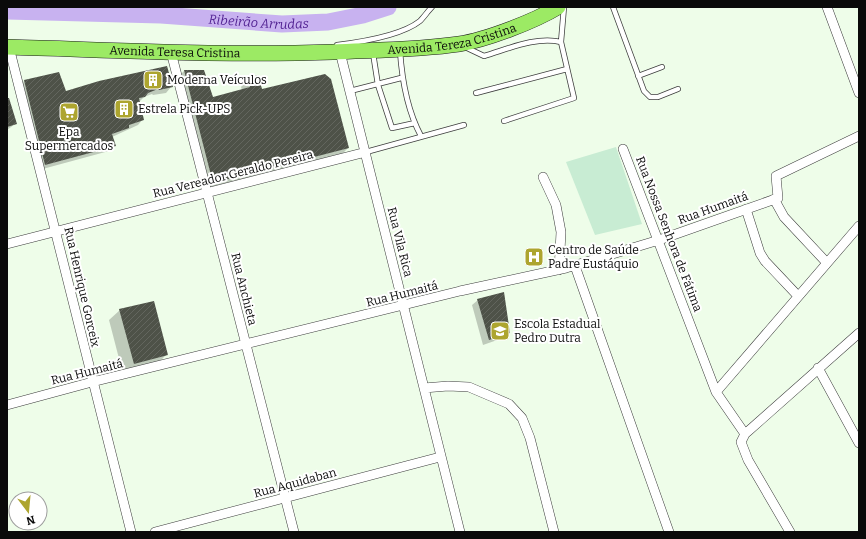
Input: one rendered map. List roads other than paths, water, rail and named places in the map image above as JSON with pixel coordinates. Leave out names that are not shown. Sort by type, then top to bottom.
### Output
[{"type":"highway","name":"Avenida Tereza Cristina","points":[[337,48],[373,50],[460,44],[487,37],[538,18],[558,7]]},
{"type":"highway","name":"Avenida Teresa Cristina","points":[[8,47],[266,54],[337,48]]},
{"type":"street","points":[[827,7],[859,93]]},
{"type":"street","name":"Rua Henrique Gorceix","points":[[8,47],[11,75],[57,232],[92,382],[131,532]]},
{"type":"street","name":"Rua Vila Rica","points":[[337,48],[366,152],[440,457],[460,532]]},
{"type":"street","name":"Rua Anchieta","points":[[171,52],[294,532]]},
{"type":"street","points":[[827,263],[784,217],[774,199],[779,197],[775,178],[859,136]]},
{"type":"street","name":"Rua Nossa Senhora de Fátima","points":[[623,149],[716,392],[745,434]]},
{"type":"street","name":"Rua Vereador Geraldo Pereira","points":[[7,244],[207,194],[366,152]]},
{"type":"street","points":[[543,177],[556,205],[561,232],[560,270]]},
{"type":"street","name":"Rua Humaitá","points":[[7,405],[92,382],[404,307],[460,291],[575,266],[659,240],[774,199]]},
{"type":"street","points":[[746,209],[760,253],[765,261],[798,296]]},
{"type":"street","points":[[716,392],[859,226]]},
{"type":"street","points":[[575,266],[669,532]]},
{"type":"street","points":[[790,532],[742,449],[741,442],[745,434],[859,333]]},
{"type":"street","points":[[818,368],[859,443]]},
{"type":"street","points":[[424,388],[448,386],[469,388],[509,404],[522,418],[530,438],[554,532]]},
{"type":"street","name":"Rua Aquidaban","points":[[155,532],[440,457]]},
{"type":"lane","points":[[337,48],[371,40],[403,30],[419,21],[432,7]]},
{"type":"lane","points":[[504,121],[574,98],[561,42],[564,7]]},
{"type":"lane","points":[[613,7],[644,91],[650,97],[658,96],[678,89]]},
{"type":"lane","points":[[460,44],[473,52],[484,56],[539,40],[550,39],[561,42]]},
{"type":"lane","points":[[266,54],[326,46]]},
{"type":"lane","points":[[400,49],[401,78],[414,123],[421,136]]},
{"type":"lane","points":[[373,50],[378,85],[392,128],[414,123]]},
{"type":"lane","points":[[638,76],[662,68]]},
{"type":"lane","points":[[476,93],[568,69]]},
{"type":"lane","points":[[350,91],[401,78]]},
{"type":"lane","name":"Rua Vereador Geraldo Pereira","points":[[366,152],[464,125]]},
{"type":"waterway","name":"Ribeirão Arrudas","points":[[7,11],[161,15],[282,24],[328,22],[363,15],[388,7]]},
{"type":"place","name":"Moderna Veículos","points":[[153,80]]},
{"type":"place","name":"Estrela Pick-UPS","points":[[124,109]]},
{"type":"place","name":"Epa Supermercados","points":[[69,112]]},
{"type":"place","name":"Centro de Saúde Padre Eustáquio","points":[[534,257]]},
{"type":"place","name":"Escola Estadual Pedro Dutra","points":[[500,331]]}]
